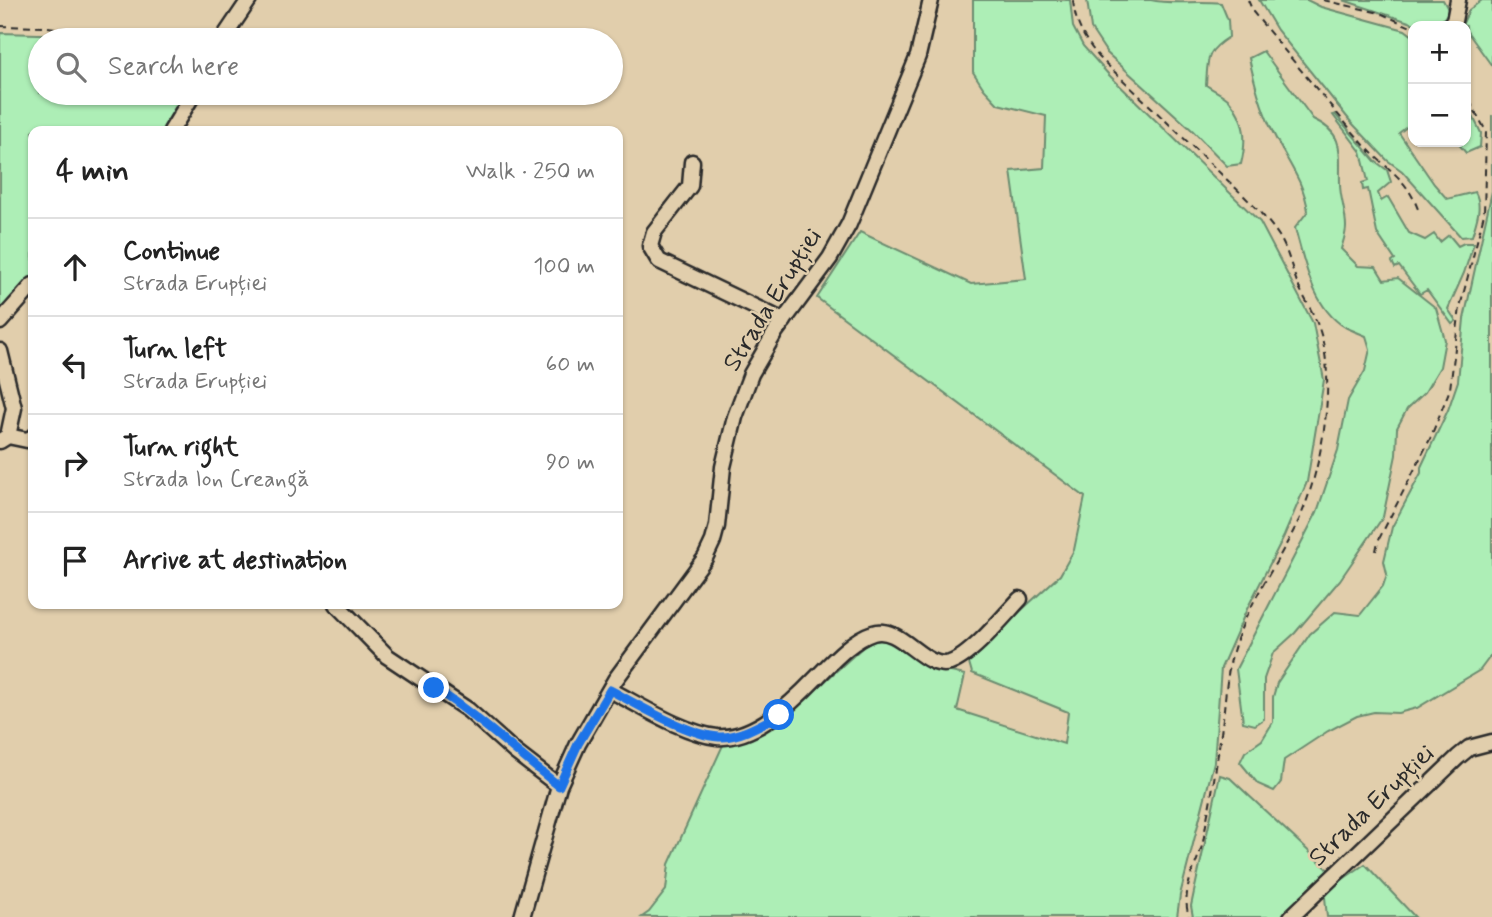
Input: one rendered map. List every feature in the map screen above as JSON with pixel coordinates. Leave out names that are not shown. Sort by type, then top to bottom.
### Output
[{"type":"street","points":[[230,28],[249,0]]},
{"type":"street","name":"Strada Erupției","points":[[522,917],[559,786],[578,744],[610,690],[705,558],[713,541],[723,467],[735,417],[751,374],[784,321],[830,258],[849,224],[918,56],[931,0]]},
{"type":"street","points":[[1453,21],[1458,0]]},
{"type":"street","points":[[174,126],[187,105]]},
{"type":"street","points":[[692,162],[690,186],[654,232],[650,246],[654,253],[659,261],[784,321]]},
{"type":"street","points":[[0,322],[28,291]]},
{"type":"street","points":[[0,351],[14,408],[4,439],[28,440]]},
{"type":"street","points":[[610,690],[685,727],[718,737],[732,736],[779,715],[850,647],[870,634],[891,634],[933,661],[948,664],[962,657],[1020,599]]},
{"type":"street","points":[[341,609],[387,656],[468,710],[559,786]]},
{"type":"street","name":"Strada Erupției","points":[[1292,917],[1458,757],[1469,748],[1492,742]]},
{"type":"path","points":[[1073,0],[1074,16],[1083,38],[1099,57],[1264,216],[1280,238],[1302,293],[1318,324],[1324,349],[1325,412],[1322,447],[1314,483],[1299,520],[1251,608],[1227,670],[1223,723],[1212,793],[1202,845],[1188,884],[1185,904],[1189,917]]},
{"type":"path","points":[[1248,0],[1253,12],[1359,138],[1405,183],[1419,212]]},
{"type":"path","points":[[1323,0],[1380,13],[1408,26]]},
{"type":"path","points":[[0,26],[56,28]]},
{"type":"path","points":[[1376,551],[1378,541],[1430,439],[1450,389],[1460,307],[1484,215],[1486,131],[1471,103]]},
{"type":"green space","points":[[973,0],[1070,0],[1073,27],[1083,46],[1109,75],[1260,222],[1313,323],[1324,380],[1307,482],[1221,668],[1214,762],[1180,895],[1177,917],[642,917],[666,890],[669,864],[723,745],[749,737],[780,722],[863,647],[877,639],[890,642],[932,668],[965,675],[957,710],[1064,744],[1068,712],[972,673],[968,659],[1060,575],[1074,550],[1085,497],[817,298],[860,232],[971,284],[1026,279],[1011,171],[1044,168],[1046,116],[998,104],[973,72]]},
{"type":"green space","points":[[1087,0],[1221,3],[1228,20],[1229,37],[1216,47],[1209,57],[1206,85],[1229,100],[1239,115],[1244,130],[1241,164],[1227,166],[1193,131],[1107,53],[1091,29]]},
{"type":"green space","points":[[1259,0],[1307,0],[1321,7],[1408,32],[1408,126],[1399,133],[1447,199],[1475,192],[1479,208],[1472,236],[1461,237],[1402,171],[1387,160],[1351,122],[1277,30]]},
{"type":"green space","points":[[1343,0],[1443,0],[1449,11],[1442,21],[1408,22]]},
{"type":"green space","points":[[1482,0],[1492,0],[1492,66],[1471,37],[1471,21],[1464,21],[1469,10]]},
{"type":"green space","points":[[0,33],[28,34],[28,105],[180,105],[166,126],[28,126],[28,285],[0,313]]},
{"type":"green space","points":[[1263,51],[1313,119],[1324,125],[1336,138],[1340,154],[1340,189],[1346,221],[1341,249],[1358,266],[1376,267],[1384,280],[1398,278],[1436,308],[1445,340],[1440,367],[1425,392],[1407,409],[1397,428],[1396,455],[1383,517],[1340,580],[1295,633],[1273,653],[1264,679],[1264,719],[1255,725],[1243,722],[1236,669],[1317,512],[1338,450],[1348,400],[1365,371],[1370,349],[1366,336],[1334,319],[1311,283],[1295,228],[1308,211],[1306,199],[1266,118],[1249,58]]},
{"type":"green space","points":[[1471,112],[1481,133],[1480,147],[1466,153],[1461,147],[1471,147]]},
{"type":"green space","points":[[1335,114],[1375,161],[1387,170],[1391,182],[1378,193],[1381,201],[1388,197],[1409,233],[1425,240],[1434,234],[1440,242],[1449,235],[1458,246],[1474,243],[1448,309],[1456,321],[1452,324],[1427,290],[1420,294],[1399,266],[1395,268],[1392,262],[1395,260],[1377,233],[1368,189],[1363,190],[1362,183],[1368,181],[1361,152],[1333,115]]},
{"type":"green space","points":[[1492,191],[1492,654],[1480,670],[1417,708],[1398,713],[1374,712],[1357,716],[1328,731],[1284,760],[1281,782],[1274,791],[1258,784],[1240,762],[1245,752],[1262,740],[1273,722],[1273,697],[1277,683],[1310,634],[1335,612],[1360,615],[1383,586],[1387,574],[1384,561],[1392,527],[1421,473],[1421,467],[1448,410],[1458,381],[1464,319]]},
{"type":"green space","points":[[1220,775],[1230,778],[1331,872],[1281,917],[1193,917],[1191,906]]},
{"type":"green space","points":[[1365,864],[1415,917],[1327,917],[1325,897],[1333,886]]},
{"type":"route","points":[[434,688],[468,710],[559,786],[578,744],[610,690],[685,727],[718,737],[732,736],[779,715]]}]
